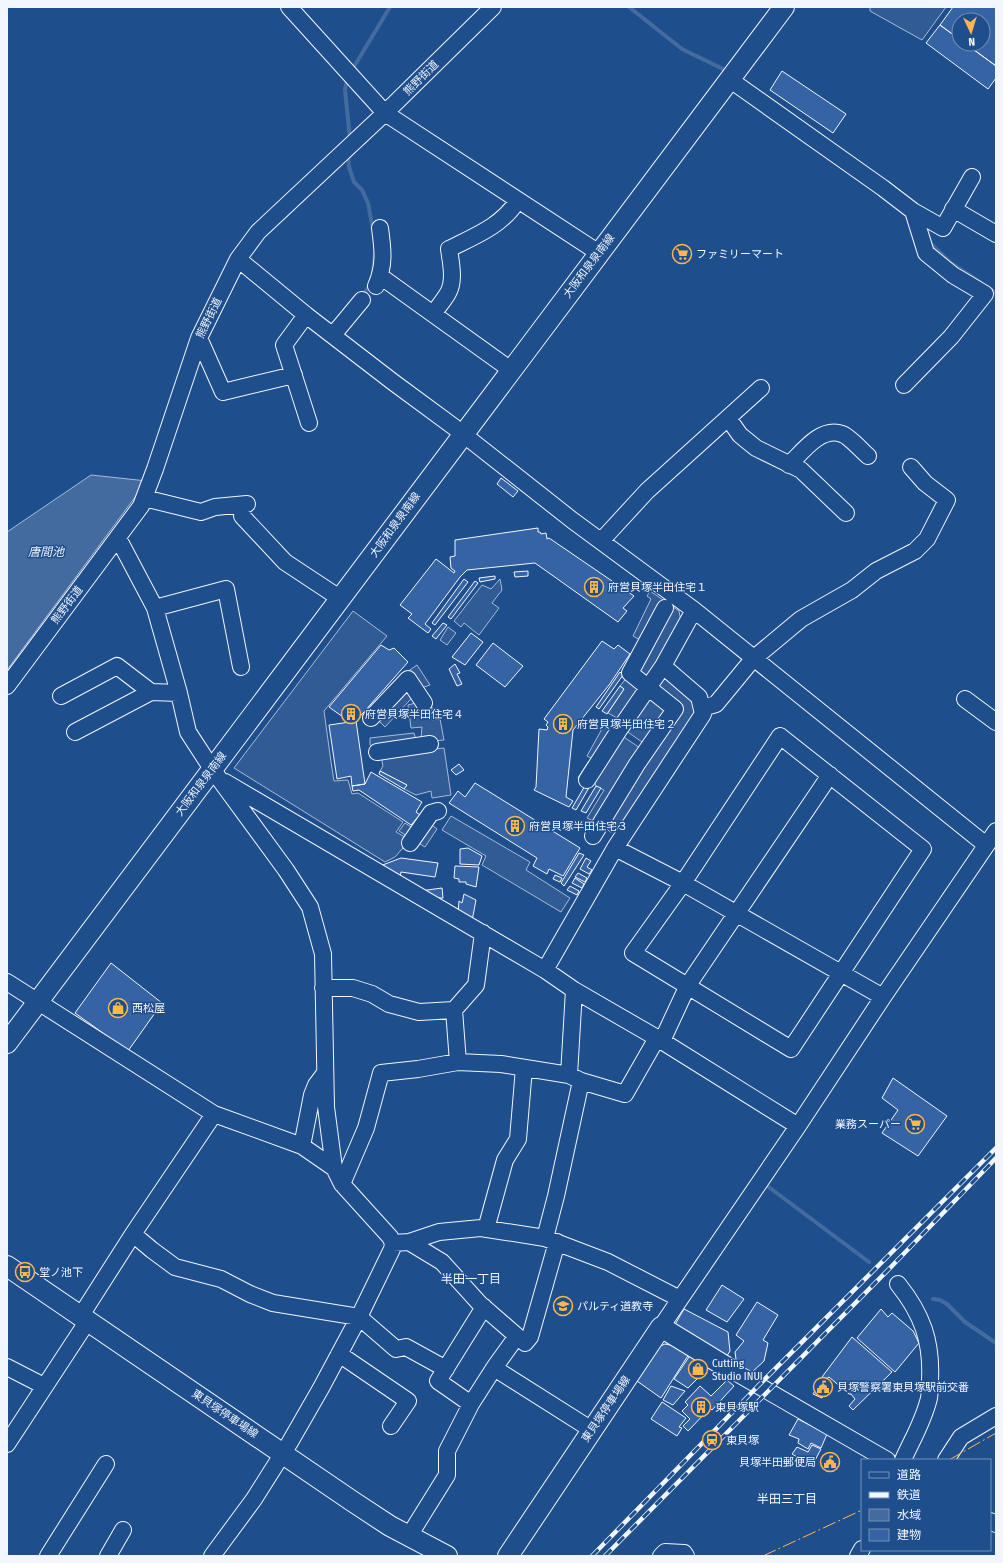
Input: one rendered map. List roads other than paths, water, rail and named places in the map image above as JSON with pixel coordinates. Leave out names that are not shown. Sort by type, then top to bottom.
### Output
[{"type":"main road","name":"大阪和泉泉南線","points":[[7,1043],[215,774],[340,599],[510,370],[784,7]]},
{"type":"main road","name":"東貝塚停車場線","points":[[7,1266],[358,1505],[409,1536],[425,1550],[447,1556]]},
{"type":"main road","name":"東貝塚停車場線","points":[[508,1556],[661,1327]]},
{"type":"main road","points":[[661,1327],[728,1368]]},
{"type":"street","points":[[289,7],[385,113],[599,253]]},
{"type":"street","name":"熊野街道","points":[[7,686],[141,506],[156,469],[198,338],[238,258],[258,232],[385,113],[493,7]]},
{"type":"street","points":[[729,80],[883,188],[913,211],[943,228],[972,177]]},
{"type":"street","points":[[433,314],[449,292],[452,283],[452,267],[449,249],[496,224],[506,216],[518,200]]},
{"type":"street","points":[[953,209],[996,234]]},
{"type":"street","points":[[904,385],[951,337],[985,294],[952,275],[926,253],[913,211]]},
{"type":"street","points":[[380,228],[383,257],[378,281],[433,314],[510,370]]},
{"type":"street","points":[[238,258],[306,315],[463,434],[600,541],[694,610],[986,845]]},
{"type":"street","points":[[333,335],[362,300]]},
{"type":"street","points":[[306,315],[284,345],[309,423]]},
{"type":"street","points":[[198,338],[223,392],[294,376]]},
{"type":"street","points":[[600,541],[647,491],[761,388]]},
{"type":"street","points":[[728,418],[740,435],[756,448],[801,470],[846,513]]},
{"type":"street","points":[[789,465],[813,440],[831,432],[843,434],[868,456]]},
{"type":"street","points":[[702,708],[716,704],[753,658],[801,619],[852,590],[876,571],[915,551],[927,538],[947,500],[925,483],[911,467]]},
{"type":"street","points":[[144,498],[201,512],[215,507],[244,510],[285,562],[340,599]]},
{"type":"street","points":[[118,538],[155,608],[179,693],[188,732],[215,774],[286,870],[310,907],[322,954],[326,1107],[334,1168],[342,1184],[390,1237],[393,1243],[392,1249],[359,1317],[321,1388],[254,1499],[212,1556]]},
{"type":"street","points":[[155,608],[226,589],[241,667]]},
{"type":"street","points":[[593,836],[637,764],[675,708],[630,673],[665,608]]},
{"type":"street","points":[[587,780],[663,666],[694,610]]},
{"type":"street","points":[[61,696],[117,666],[151,692]]},
{"type":"street","points":[[545,970],[615,848],[703,714],[699,697],[663,666]]},
{"type":"street","points":[[371,718],[408,679],[424,703]]},
{"type":"street","points":[[75,732],[151,692],[179,693]]},
{"type":"street","points":[[965,699],[996,722]]},
{"type":"street","points":[[780,736],[830,775],[923,849],[791,1049],[688,985],[633,953],[683,883],[780,736]]},
{"type":"street","points":[[377,752],[430,744]]},
{"type":"street","points":[[215,774],[545,970],[574,990],[660,1040],[798,1126]]},
{"type":"street","points":[[342,1184],[366,1128],[381,1073],[418,1069],[458,1062],[501,1064],[575,1078],[625,1094],[660,1040],[688,985],[830,775]]},
{"type":"street","points":[[410,843],[431,813],[438,811]]},
{"type":"street","points":[[661,1327],[996,831]]},
{"type":"street","points":[[615,848],[737,913],[883,997]]},
{"type":"street","points":[[323,988],[354,988],[372,994],[389,1004],[419,1012],[454,1010],[476,985],[483,934]]},
{"type":"street","points":[[7,982],[214,1114],[302,1146],[334,1168]]},
{"type":"street","points":[[409,1242],[442,1262],[484,1307],[525,1343],[530,1336],[551,1240],[556,1196],[575,1078],[574,990]]},
{"type":"street","points":[[454,1010],[458,1062]]},
{"type":"street","points":[[486,1229],[505,1160],[518,1138],[524,1068]]},
{"type":"street","points":[[302,1146],[312,1095],[316,1085],[326,1073]]},
{"type":"street","points":[[7,1444],[44,1386],[133,1234],[214,1114]]},
{"type":"street","points":[[393,1243],[409,1242],[439,1232],[481,1228],[551,1240],[608,1262],[680,1299]]},
{"type":"street","points":[[133,1234],[175,1267],[221,1279],[250,1294],[273,1303],[359,1317],[396,1349],[406,1348],[446,1369]]},
{"type":"street","points":[[898,1284],[910,1300],[922,1322],[929,1347],[931,1368],[929,1397],[922,1419],[903,1459]]},
{"type":"street","points":[[471,1404],[438,1381],[484,1307]]},
{"type":"street","points":[[409,1536],[447,1475],[447,1451],[471,1404],[517,1336]]},
{"type":"street","points":[[339,1354],[408,1401],[391,1426]]},
{"type":"street","points":[[7,1367],[44,1386]]},
{"type":"street","points":[[494,1368],[592,1430]]},
{"type":"street","points":[[728,1368],[885,1459]]},
{"type":"street","points":[[947,1459],[961,1437],[996,1416]]},
{"type":"street","points":[[48,1556],[106,1464]]},
{"type":"street","points":[[108,1556],[123,1530]]},
{"type":"street","points":[[660,1556],[665,1552],[684,1553],[686,1556]]},
{"type":"water","name":"唐間池","points":[[91,475],[147,481],[7,670],[7,532]]},
{"type":"waterway","points":[[352,70],[390,7]]},
{"type":"waterway","points":[[629,7],[682,49],[723,69]]},
{"type":"waterway","points":[[347,80],[345,90],[350,139]]},
{"type":"waterway","points":[[348,153],[349,167],[354,182],[362,190],[368,203],[373,230]]},
{"type":"waterway","points":[[929,242],[951,263],[980,282]]},
{"type":"waterway","points":[[373,272],[375,253]]},
{"type":"waterway","points":[[362,297],[370,284]]},
{"type":"waterway","points":[[987,287],[996,293]]},
{"type":"waterway","points":[[766,1185],[869,1262]]},
{"type":"waterway","points":[[933,1299],[940,1300],[947,1304],[965,1322],[996,1343]]},
{"type":"railway","points":[[592,1556],[758,1386],[996,1148]]},
{"type":"railway","points":[[605,1556],[891,1267],[996,1158]]},
{"type":"place","name":"ファミリーマート","points":[[682,254]]},
{"type":"place","name":"府営貝塚半田住宅１","points":[[594,587]]},
{"type":"place","name":"府営貝塚半田住宅４","points":[[351,714]]},
{"type":"place","name":"府営貝塚半田住宅２","points":[[563,724]]},
{"type":"place","name":"府営貝塚半田住宅３","points":[[515,826]]},
{"type":"place","name":"西松屋","points":[[118,1008]]},
{"type":"place","name":"業務スーパー","points":[[915,1124]]},
{"type":"place","name":"堂ノ池下","points":[[25,1272]]},
{"type":"place","name":"パルティ道教寺","points":[[563,1306]]},
{"type":"place","name":"Cutting Studio INUI","points":[[698,1369]]},
{"type":"place","name":"貝塚警察署東貝塚駅前交番","points":[[823,1387]]},
{"type":"place","name":"東貝塚駅","points":[[701,1407]]},
{"type":"place","name":"東貝塚","points":[[712,1440]]},
{"type":"place","name":"貝塚半田郵便局","points":[[830,1462]]},
{"type":"district","name":"半田一丁目","points":[[471,1279]]},
{"type":"district","name":"半田三丁目","points":[[787,1499]]}]
